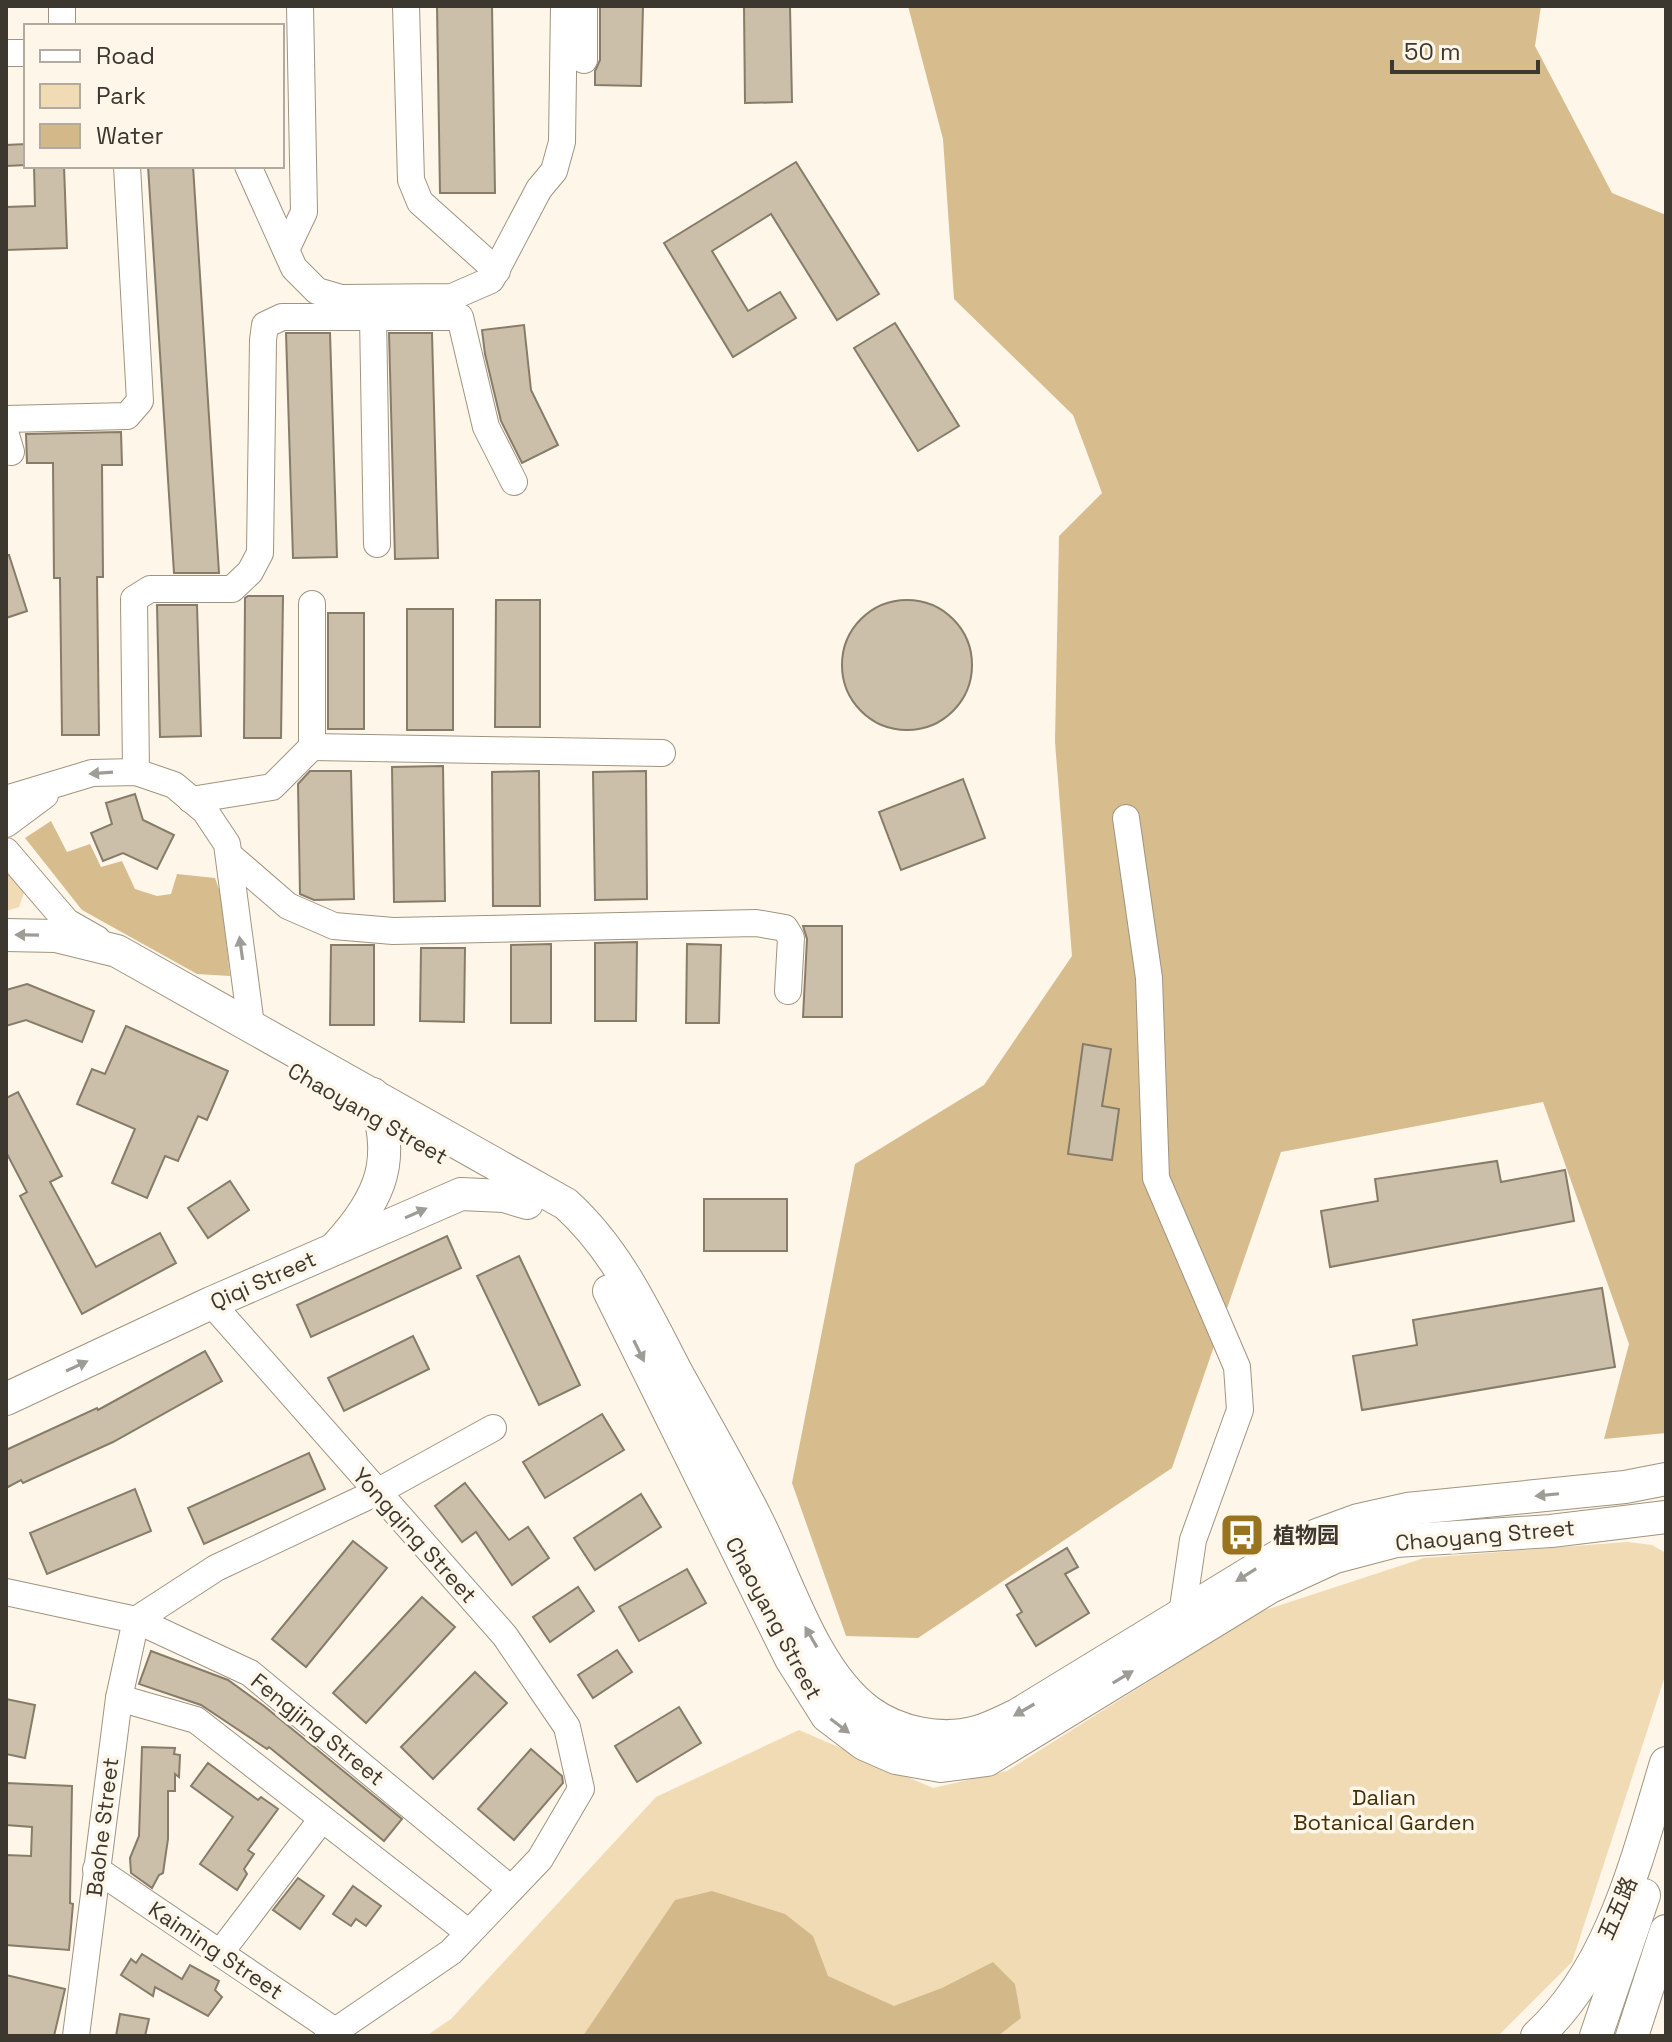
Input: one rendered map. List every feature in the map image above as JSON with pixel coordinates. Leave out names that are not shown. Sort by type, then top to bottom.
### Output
[{"type":"main road","name":"Chaoyang Street","points":[[6,935],[56,936],[117,951],[251,1025],[547,1215],[578,1241],[613,1298],[791,1659],[827,1716],[864,1744],[896,1758],[941,1766],[987,1760],[1270,1587],[1335,1557],[1396,1541],[1551,1531],[1666,1517]]},
{"type":"main road","name":"Chaoyang Street","points":[[117,951],[137,980],[566,1204],[607,1246],[759,1524],[806,1628],[825,1661],[867,1710],[893,1726],[924,1734],[959,1735],[979,1731],[1017,1715],[1317,1535],[1358,1520],[1407,1509],[1625,1487]]},
{"type":"main road","points":[[335,1249],[355,1227],[380,1185],[385,1157],[378,1108]]},
{"type":"main road","name":"Qiqi Street","points":[[6,1399],[211,1303],[461,1194],[504,1196],[527,1203]]},
{"type":"main road","points":[[1625,1487],[1666,1479]]},
{"type":"main road","points":[[1625,1487],[1666,1488]]},
{"type":"main road","points":[[1551,1531],[1612,1532],[1666,1539]]},
{"type":"main road","name":"五五路","points":[[1537,2036],[1569,2004],[1591,1968],[1629,1883],[1666,1763]]},
{"type":"main road","points":[[1596,2036],[1664,1836]]},
{"type":"main road","points":[[1579,2036],[1604,1973],[1629,1883]]},
{"type":"main road","points":[[1632,2036],[1666,1931]]},
{"type":"street","points":[[286,250],[304,212],[300,6]]},
{"type":"street","points":[[406,6],[411,180],[420,202],[497,271]]},
{"type":"street","points":[[249,168],[294,268],[317,291],[341,298],[452,297],[491,280],[539,189],[554,171],[562,142],[564,6]]},
{"type":"street","points":[[584,6],[584,60]]},
{"type":"street","points":[[6,419],[127,416],[140,401],[127,168]]},
{"type":"street","points":[[136,772],[134,599],[150,589],[232,589],[250,572],[260,553],[265,325],[282,317],[460,317],[486,427],[514,482]]},
{"type":"street","points":[[373,317],[377,544]]},
{"type":"street","points":[[191,800],[272,787],[312,747],[312,604]]},
{"type":"street","points":[[312,747],[662,753]]},
{"type":"street","points":[[6,799],[92,773],[136,772],[174,785],[205,811],[227,844],[251,1025]]},
{"type":"street","points":[[6,824],[57,785]]},
{"type":"street","points":[[1126,818],[1149,978],[1156,1178],[1237,1367],[1240,1410],[1193,1540],[1182,1614]]},
{"type":"street","points":[[6,851],[67,922],[117,951]]},
{"type":"street","points":[[229,855],[288,906],[334,926],[393,931],[756,923],[785,928],[791,938],[788,991]]},
{"type":"street","name":"Yongqing Street","points":[[211,1303],[505,1636],[567,1727],[581,1789],[540,1859],[511,1889]]},
{"type":"street","points":[[136,1620],[216,1568],[377,1492],[493,1428]]},
{"type":"street","name":"Fengjing Street","points":[[6,1592],[136,1620],[250,1673],[511,1889]]},
{"type":"street","name":"Baohe Street","points":[[76,2036],[119,1698],[136,1620]]},
{"type":"street","points":[[119,1698],[196,1720],[469,1933]]},
{"type":"street","points":[[220,1953],[322,1819]]},
{"type":"street","name":"Kaiming Street","points":[[96,1869],[220,1953],[331,2034]]},
{"type":"street","points":[[331,2034],[451,1952],[511,1889]]},
{"type":"green space","points":[[6,869],[24,893],[19,907],[6,911]]},
{"type":"green space","name":"Dalian Botanical Garden","points":[[1627,1542],[1652,1545],[1666,1553],[1666,1673],[1572,1962],[1498,2036],[426,2036],[451,2019],[656,1797],[799,1730],[933,1788],[1007,1771],[1259,1612],[1424,1558]]},
{"type":"shaded area","points":[[908,6],[1541,6],[1535,46],[1612,193],[1666,215],[1666,1433],[1604,1439],[1629,1344],[1543,1102],[1281,1152],[1172,1468],[918,1638],[846,1636],[792,1483],[855,1164],[984,1085],[1072,956],[1055,742],[1059,536],[1102,493],[1073,415],[954,299],[943,139]]},
{"type":"shaded area","points":[[51,821],[67,852],[90,844],[101,867],[122,861],[135,889],[157,896],[171,894],[177,874],[215,878],[221,895],[230,976],[197,974],[82,910],[25,838]]},
{"type":"water","points":[[712,1891],[785,1914],[813,1936],[828,1976],[894,2006],[942,1988],[993,1962],[1015,1984],[1021,2018],[998,2036],[583,2036],[675,1900]]},
{"type":"building","points":[[437,6],[492,6],[495,193],[440,193]]},
{"type":"building","points":[[600,6],[643,6],[641,86],[595,85],[595,71],[600,60]]},
{"type":"building","points":[[744,6],[790,6],[792,102],[745,103]]},
{"type":"building","points":[[24,144],[24,165],[6,166],[6,145]]},
{"type":"building","points":[[796,162],[879,294],[837,320],[771,214],[712,251],[748,311],[780,292],[796,318],[733,357],[664,243]]},
{"type":"building","points":[[34,168],[64,168],[67,248],[6,250],[6,207],[35,206]]},
{"type":"building","points":[[148,168],[193,168],[219,573],[174,573]]},
{"type":"building","points":[[895,323],[959,426],[918,451],[854,348]]},
{"type":"building","points":[[524,325],[531,390],[558,445],[522,463],[501,421],[482,330]]},
{"type":"building","points":[[286,333],[330,333],[337,557],[293,558]]},
{"type":"building","points":[[389,333],[432,333],[438,558],[395,559]]},
{"type":"building","points":[[121,432],[122,465],[102,465],[103,577],[97,577],[99,735],[62,735],[60,578],[54,578],[53,463],[27,463],[26,434]]},
{"type":"building","points":[[6,555],[9,555],[27,611],[6,618]]},
{"type":"building","points":[[283,596],[281,738],[244,738],[245,598]]},
{"type":"building","points":[[496,600],[540,600],[540,727],[495,727]]},
{"type":"building","points":[[907,600],[932,605],[953,619],[967,640],[972,665],[967,690],[953,711],[932,725],[907,730],[882,725],[861,711],[847,690],[842,665],[847,640],[861,619],[882,605]]},
{"type":"building","points":[[157,605],[197,605],[201,736],[160,737]]},
{"type":"building","points":[[407,609],[453,609],[453,730],[407,730]]},
{"type":"building","points":[[328,613],[364,613],[364,729],[328,729]]},
{"type":"building","points":[[443,766],[445,901],[394,902],[392,767]]},
{"type":"building","points":[[310,771],[351,771],[354,899],[314,900],[300,894],[298,784]]},
{"type":"building","points":[[539,771],[540,906],[493,906],[492,772]]},
{"type":"building","points":[[646,771],[647,899],[595,900],[593,772]]},
{"type":"building","points":[[963,779],[985,838],[901,870],[879,812]]},
{"type":"building","points":[[135,794],[143,820],[174,835],[157,869],[123,853],[103,861],[91,833],[112,824],[106,803]]},
{"type":"building","points":[[803,926],[842,926],[842,1017],[803,1017],[807,939]]},
{"type":"building","points":[[637,942],[636,1021],[595,1021],[595,943]]},
{"type":"building","points":[[551,944],[551,1023],[511,1023],[511,945]]},
{"type":"building","points":[[687,944],[721,945],[719,1023],[686,1023]]},
{"type":"building","points":[[331,945],[374,945],[374,1025],[330,1025]]},
{"type":"building","points":[[421,948],[465,948],[464,1022],[420,1021]]},
{"type":"building","points":[[27,984],[94,1011],[82,1042],[26,1020],[6,1026],[6,990]]},
{"type":"building","points":[[126,1026],[228,1071],[207,1120],[198,1116],[178,1161],[165,1156],[147,1198],[112,1183],[135,1129],[77,1104],[92,1069],[105,1074]]},
{"type":"building","points":[[1083,1044],[1111,1049],[1102,1106],[1119,1109],[1112,1160],[1068,1154]]},
{"type":"building","points":[[18,1092],[62,1176],[50,1182],[96,1267],[160,1233],[176,1263],[82,1314],[20,1196],[27,1192],[6,1152],[6,1098]]},
{"type":"building","points":[[1497,1161],[1501,1182],[1565,1170],[1574,1221],[1330,1267],[1321,1211],[1378,1201],[1375,1179]]},
{"type":"building","points":[[230,1181],[249,1210],[208,1238],[188,1208]]},
{"type":"building","points":[[704,1199],[787,1199],[787,1251],[704,1251]]},
{"type":"building","points":[[447,1236],[461,1268],[311,1337],[297,1305]]},
{"type":"building","points":[[519,1256],[580,1385],[539,1405],[477,1276]]},
{"type":"building","points":[[1602,1288],[1615,1367],[1362,1410],[1353,1356],[1417,1345],[1413,1320]]},
{"type":"building","points":[[413,1336],[429,1369],[344,1411],[328,1378]]},
{"type":"building","points":[[205,1351],[222,1381],[113,1442],[6,1488],[6,1450],[98,1410]]},
{"type":"building","points":[[602,1414],[624,1450],[545,1498],[523,1462]]},
{"type":"building","points":[[309,1453],[325,1489],[204,1544],[188,1508]]},
{"type":"building","points":[[465,1483],[509,1540],[528,1527],[549,1558],[512,1585],[476,1532],[462,1542],[435,1506]]},
{"type":"building","points":[[135,1489],[151,1531],[47,1574],[30,1533]]},
{"type":"building","points":[[641,1494],[661,1527],[595,1570],[574,1538]]},
{"type":"building","points":[[353,1541],[387,1568],[306,1667],[272,1639]]},
{"type":"building","points":[[1067,1548],[1078,1567],[1065,1574],[1089,1613],[1036,1646],[1017,1615],[1022,1612],[1006,1585]]},
{"type":"building","points":[[687,1569],[706,1603],[639,1641],[619,1607]]},
{"type":"building","points":[[578,1587],[594,1611],[550,1642],[533,1617]]},
{"type":"building","points":[[422,1597],[455,1627],[366,1723],[333,1693]]},
{"type":"building","points":[[617,1650],[632,1672],[593,1698],[578,1675]]},
{"type":"building","points":[[151,1651],[228,1680],[402,1819],[384,1841],[269,1747],[267,1749],[201,1705],[139,1684]]},
{"type":"building","points":[[475,1672],[507,1703],[433,1779],[401,1747]]},
{"type":"building","points":[[6,1699],[35,1705],[25,1758],[6,1754]]},
{"type":"building","points":[[679,1707],[701,1743],[637,1782],[615,1746]]},
{"type":"building","points":[[142,1747],[175,1748],[174,1754],[180,1755],[175,1791],[168,1791],[168,1839],[163,1873],[152,1888],[131,1873],[130,1858],[139,1836]]},
{"type":"building","points":[[531,1749],[562,1776],[563,1783],[514,1840],[478,1809]]},
{"type":"building","points":[[208,1763],[258,1800],[261,1797],[278,1809],[248,1850],[254,1854],[244,1869],[247,1874],[237,1890],[200,1864],[233,1817],[191,1786]]},
{"type":"building","points":[[6,1783],[72,1786],[70,1903],[73,1904],[69,1950],[6,1945],[6,1855],[31,1856],[32,1827],[6,1825]]},
{"type":"building","points":[[298,1878],[324,1896],[300,1929],[273,1910]]},
{"type":"building","points":[[353,1886],[381,1906],[366,1926],[356,1919],[351,1926],[333,1914]]},
{"type":"building","points":[[142,1954],[182,1979],[190,1965],[219,1981],[215,1990],[222,1997],[208,2016],[155,1987],[153,1996],[121,1975],[131,1959],[136,1963]]},
{"type":"building","points":[[6,1975],[65,1989],[54,2036],[6,2036]]},
{"type":"building","points":[[120,2014],[149,2019],[145,2036],[116,2036]]},
{"type":"place","name":"植物园","points":[[1242,1535]]}]
